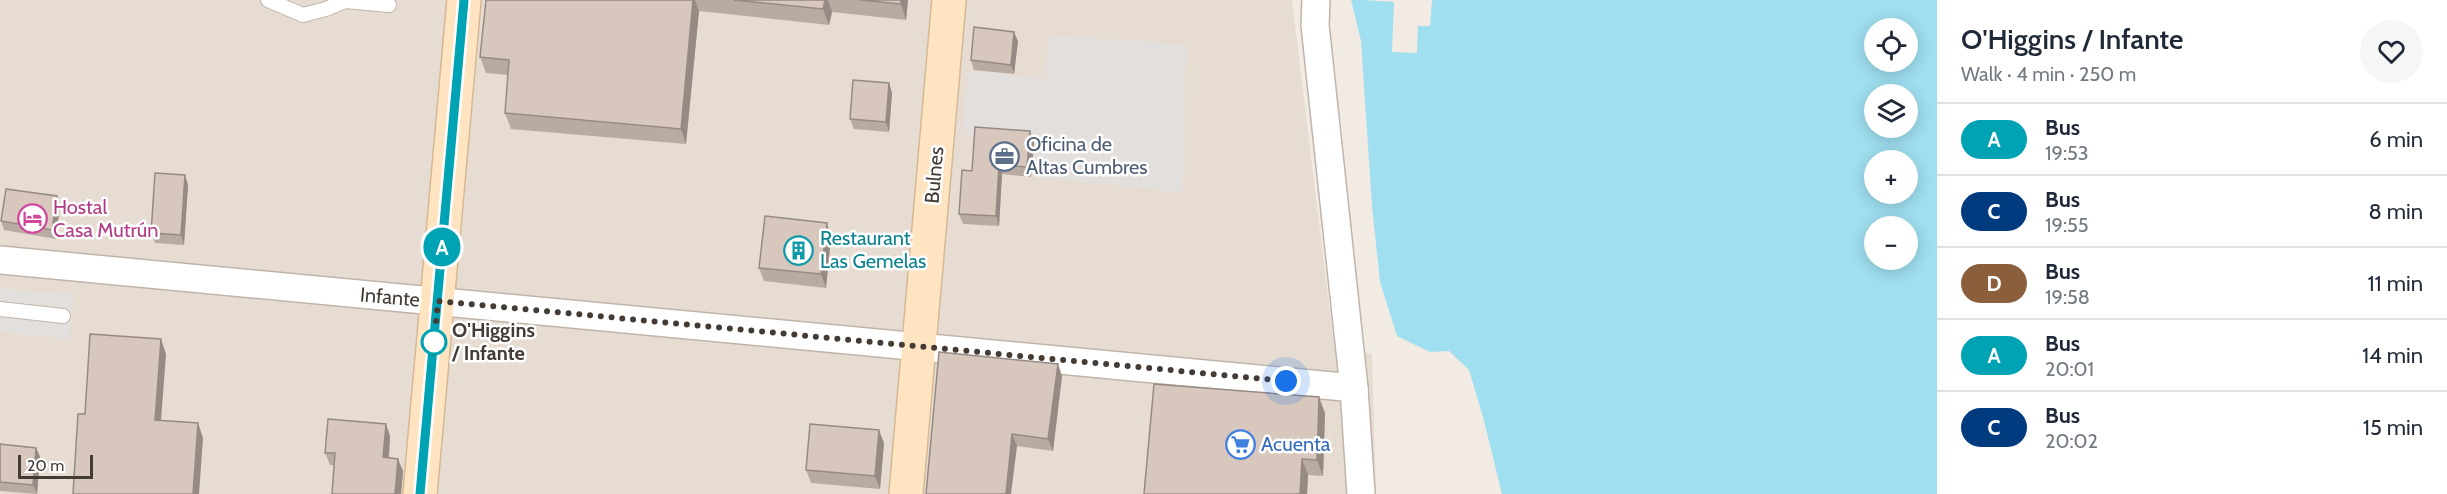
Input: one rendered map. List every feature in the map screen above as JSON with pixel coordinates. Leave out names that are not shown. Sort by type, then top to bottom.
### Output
[{"type":"main road","points":[[420,494],[464,0]]},
{"type":"main road","name":"Bulnes","points":[[906,494],[949,0]]},
{"type":"street","points":[[1316,0],[1317,45],[1354,387],[1361,494]]},
{"type":"street","name":"Infante","points":[[0,260],[1354,387]]},
{"type":"lane","points":[[268,0],[303,15],[345,1],[389,5]]},
{"type":"lane","points":[[0,309],[63,316]]},
{"type":"shaded area","points":[[0,0],[1292,0],[1334,346],[1372,354],[1376,494],[0,494]]},
{"type":"shaded area","points":[[1049,35],[1186,45],[1182,192],[1031,177],[979,137],[962,133],[969,70],[1045,79]]},
{"type":"shaded area","points":[[0,289],[74,294],[69,339],[0,332]]},
{"type":"water","points":[[1351,0],[1937,0],[1937,494],[1502,494],[1469,370],[1449,351],[1430,352],[1397,336],[1380,282],[1372,206],[1361,41]]},
{"type":"pier","points":[[1364,0],[1432,0],[1430,26],[1418,26],[1417,53],[1392,52],[1394,2]]},
{"type":"building","points":[[486,0],[693,0],[681,129],[505,113],[509,60],[480,57]]},
{"type":"building","points":[[734,0],[825,0],[823,9]]},
{"type":"building","points":[[860,0],[901,0],[901,4]]},
{"type":"building","points":[[974,27],[1014,32],[1011,65],[971,60]]},
{"type":"building","points":[[853,80],[889,83],[886,122],[850,119]]},
{"type":"building","points":[[975,127],[1030,131],[1027,167],[999,165],[996,216],[959,214],[962,170],[972,171]]},
{"type":"building","points":[[155,173],[185,175],[181,235],[151,233]]},
{"type":"building","name":"Hostal Casa Mutrún","points":[[6,189],[57,196],[52,230],[1,221]]},
{"type":"building","name":"Restaurant Las Gemelas","points":[[765,216],[827,223],[821,274],[759,268]]},
{"type":"building","points":[[90,334],[161,339],[155,420],[198,423],[193,494],[73,494],[78,414],[85,414]]},
{"type":"building","points":[[939,352],[1058,364],[1048,439],[1012,434],[1006,494],[926,494]]},
{"type":"building","name":"Acuenta","points":[[1154,384],[1319,397],[1317,460],[1302,459],[1300,494],[1144,494]]},
{"type":"building","points":[[328,419],[386,424],[383,457],[398,459],[395,494],[332,494],[335,453],[325,453]]},
{"type":"building","points":[[810,424],[879,430],[875,476],[806,470]]},
{"type":"building","points":[[0,444],[36,448],[33,485],[0,482]]},
{"type":"bus line","name":"A","points":[[420,494],[464,0]]},
{"type":"place","name":"Oficina de Altas Cumbres","points":[[1005,156]]},
{"type":"place","name":"Hostal Casa Mutrún","points":[[32,218]]},
{"type":"place","name":"Restaurant Las Gemelas","points":[[799,250]]},
{"type":"place","name":"O'Higgins / Infante","points":[[434,342]]},
{"type":"place","name":"Acuenta","points":[[1240,444]]},
{"type":"route","points":[[434,342],[433,353],[438,301],[1286,381]]}]
